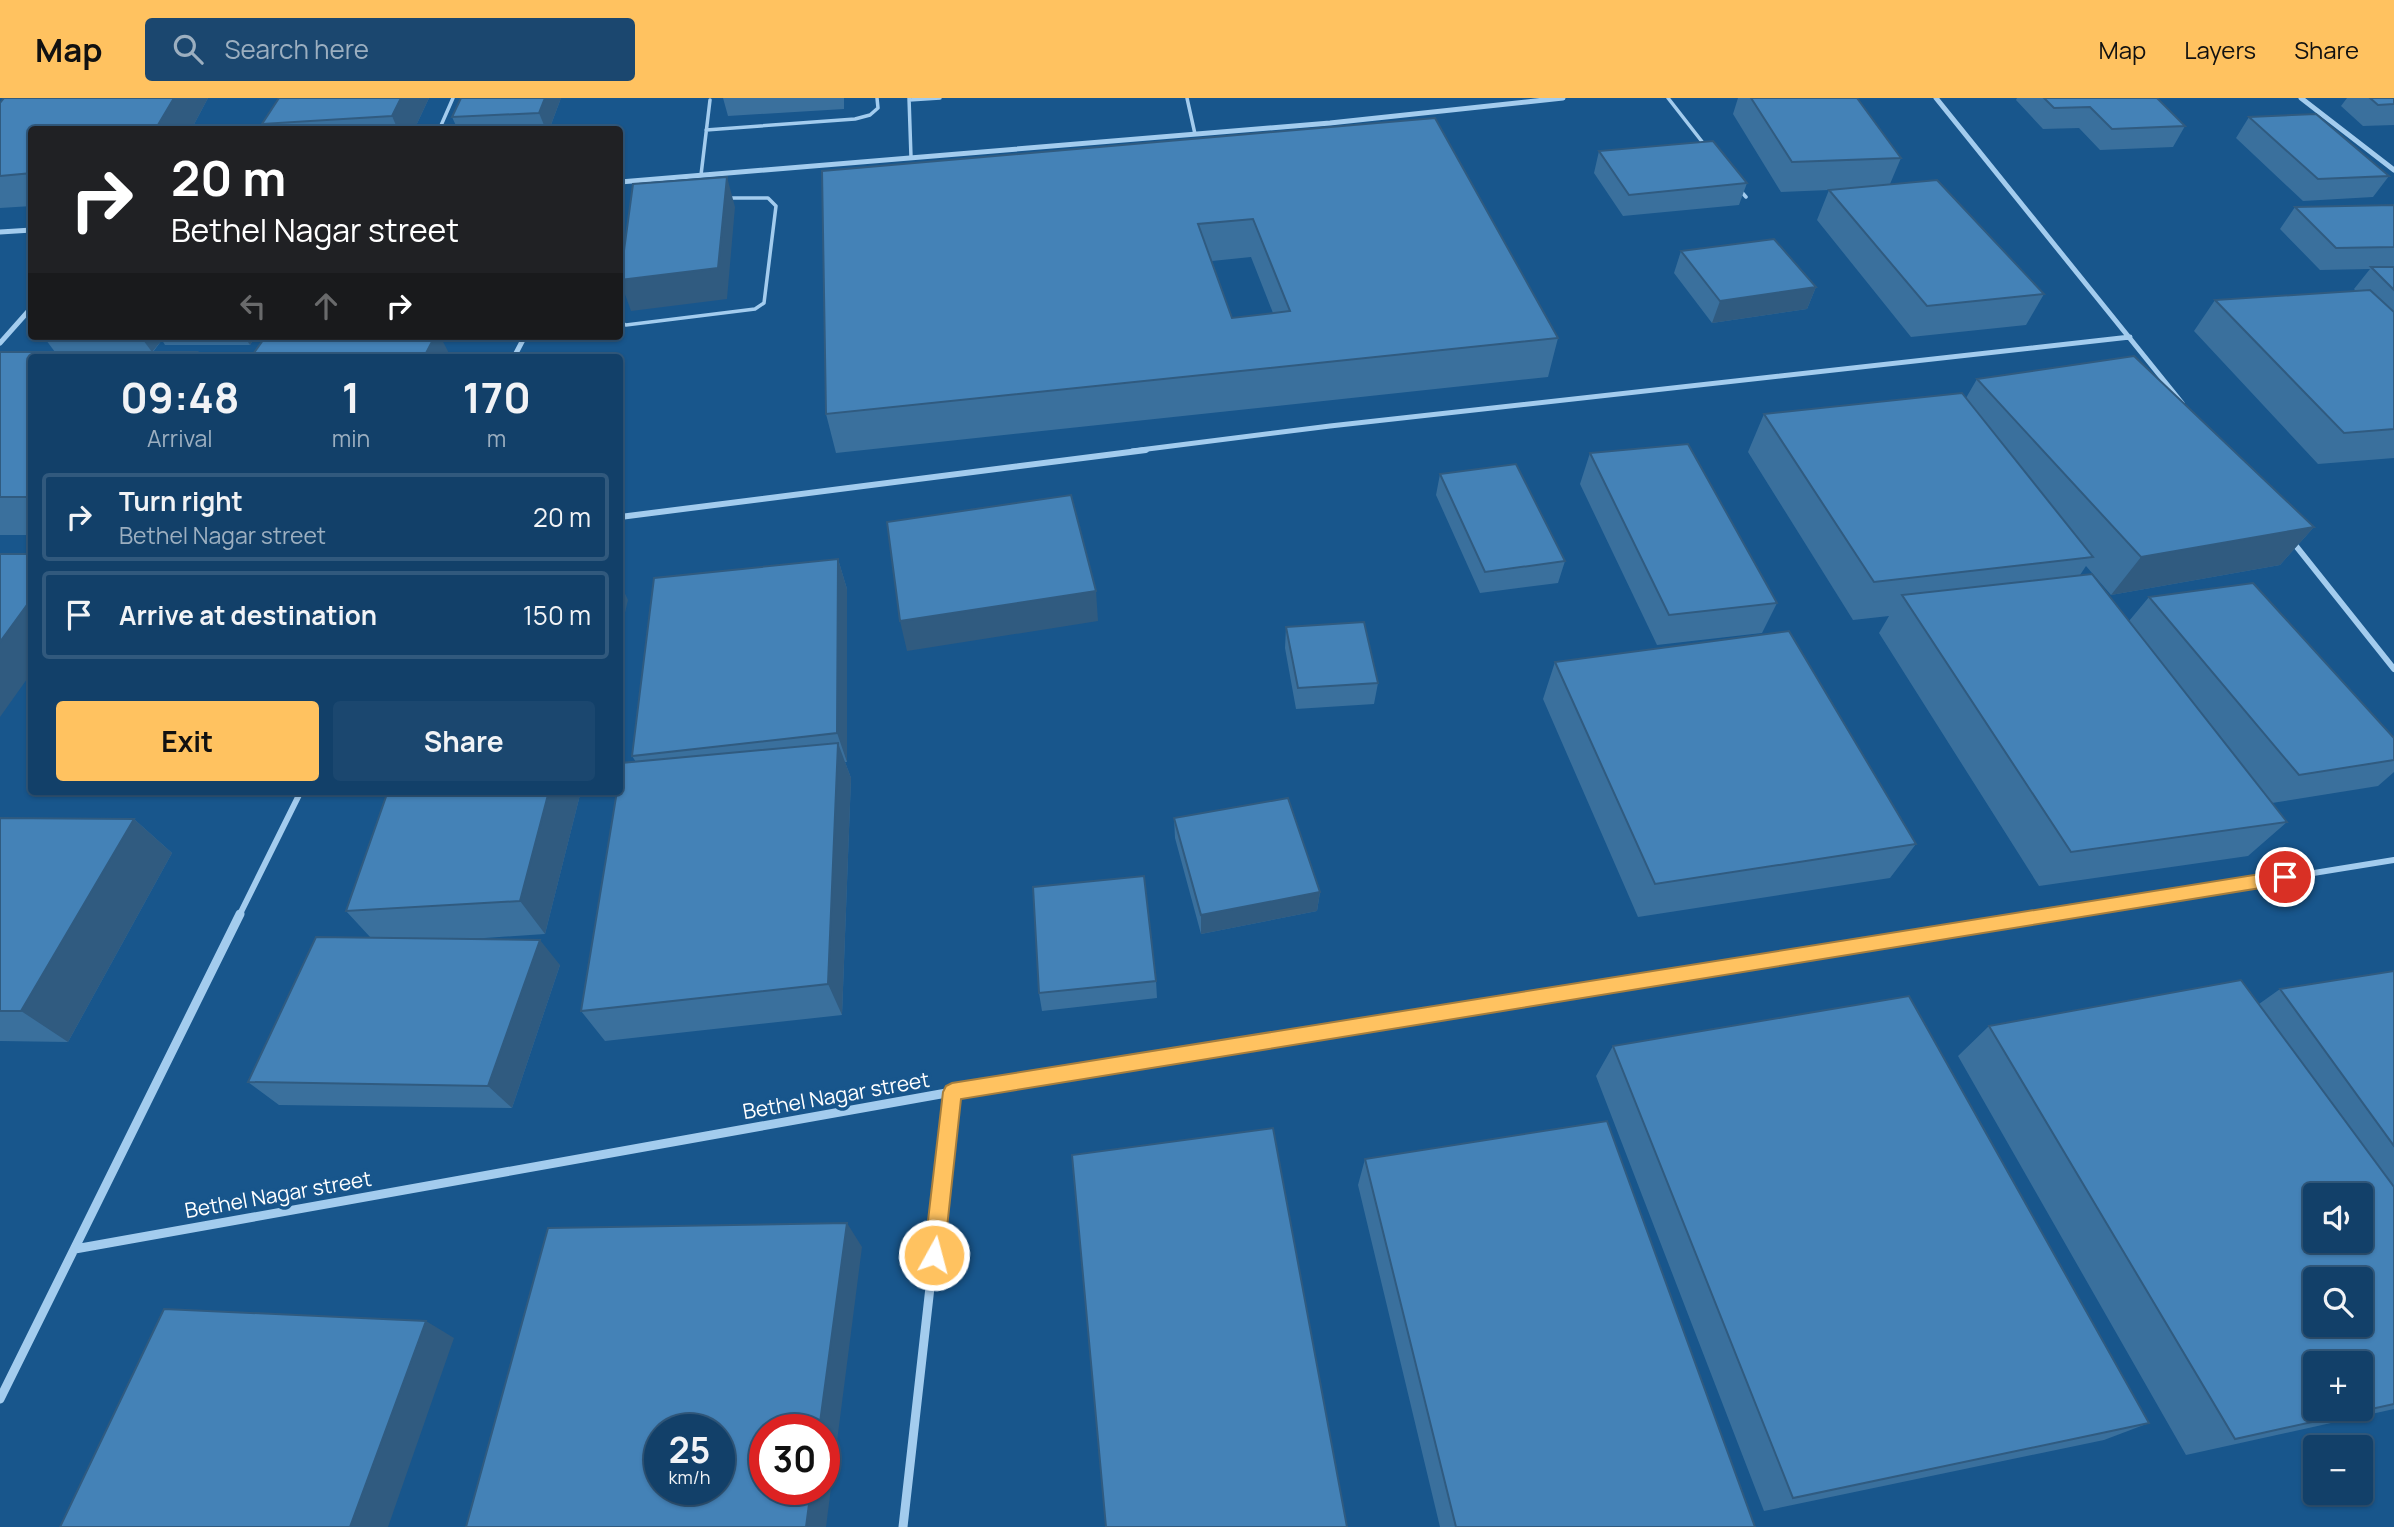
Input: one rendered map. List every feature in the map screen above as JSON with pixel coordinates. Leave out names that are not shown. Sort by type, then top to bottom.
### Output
[{"type":"street","points":[[623,182],[1195,134],[1563,98]]},
{"type":"street","points":[[1936,98],[2188,411]]},
{"type":"street","points":[[2301,98],[2394,170]]},
{"type":"street","points":[[0,232],[28,230]]},
{"type":"street","points":[[0,343],[28,312]]},
{"type":"street","points":[[623,517],[1330,426],[2130,337]]},
{"type":"street","points":[[2289,538],[2394,669]]},
{"type":"street","points":[[0,1399],[300,795]]},
{"type":"street","name":"Bethel Nagar street","points":[[75,1249],[952,1092],[2394,860]]},
{"type":"street","points":[[903,1527],[952,1092]]},
{"type":"lane","points":[[441,126],[453,98]]},
{"type":"lane","points":[[706,130],[855,119],[870,115],[878,107],[877,98]]},
{"type":"lane","points":[[911,157],[909,99],[940,98]]},
{"type":"lane","points":[[1187,98],[1195,134]]},
{"type":"lane","points":[[1668,98],[1712,154],[1699,155]]},
{"type":"lane","points":[[701,175],[710,100]]},
{"type":"lane","points":[[665,178],[666,186]]},
{"type":"lane","points":[[1737,186],[1746,197]]},
{"type":"lane","points":[[623,324],[755,309],[764,303],[776,205],[768,198],[724,198]]},
{"type":"lane","points":[[623,278],[624,271]]},
{"type":"building","points":[[4,98],[174,98],[157,126],[28,126],[28,173],[0,176],[0,103]]},
{"type":"building","points":[[279,98],[401,98],[392,116],[262,124]]},
{"type":"building","points":[[461,98],[545,98],[539,113],[452,117]]},
{"type":"building","points":[[1751,98],[1857,98],[1901,158],[1792,162]]},
{"type":"building","points":[[2044,98],[2157,98],[2185,126],[2112,129],[2090,107],[2054,108]]},
{"type":"building","points":[[2370,98],[2394,98],[2394,104],[2378,105]]},
{"type":"building","points":[[2316,114],[2389,176],[2318,179],[2249,117]]},
{"type":"building","points":[[1435,118],[1558,338],[826,414],[822,171]],"holes":[[[1253,219],[1290,311],[1232,318],[1198,224]]]},
{"type":"building","points":[[1713,141],[1747,183],[1629,195],[1599,151]]},
{"type":"building","points":[[727,177],[718,268],[623,280],[623,258],[633,184]]},
{"type":"building","points":[[1937,180],[2044,294],[1927,306],[1829,190]]},
{"type":"building","points":[[2394,205],[2394,247],[2336,248],[2295,207]]},
{"type":"building","points":[[1774,239],[1816,287],[1720,301],[1681,251]]},
{"type":"building","points":[[2371,267],[2394,267],[2394,290]]},
{"type":"building","points":[[2370,290],[2394,312],[2394,429],[2344,433],[2215,300]]},
{"type":"building","points":[[263,340],[433,340],[426,354],[253,354]]},
{"type":"building","points":[[0,352],[197,352],[28,354],[28,497],[0,497]]},
{"type":"building","points":[[2134,356],[2314,527],[2141,557],[1977,379]]},
{"type":"building","points":[[1962,393],[2093,557],[1874,582],[1764,414]]},
{"type":"building","points":[[1688,444],[1777,603],[1669,615],[1590,453]]},
{"type":"building","points":[[1516,464],[1565,561],[1485,572],[1440,474]]},
{"type":"building","points":[[1071,495],[1096,591],[900,621],[887,522]]},
{"type":"building","points":[[0,554],[28,554],[28,604],[0,642]]},
{"type":"building","points":[[838,559],[837,733],[632,756],[654,578]]},
{"type":"building","points":[[2092,574],[2287,822],[2071,852],[1902,595]]},
{"type":"building","points":[[2253,583],[2394,738],[2394,760],[2299,775],[2149,597]]},
{"type":"building","points":[[1364,622],[1378,683],[1298,688],[1286,627]]},
{"type":"building","points":[[1789,631],[1916,844],[1655,884],[1555,662]]},
{"type":"building","points":[[838,743],[828,984],[581,1011],[616,795],[623,795],[623,763]]},
{"type":"building","points":[[387,795],[548,795],[520,901],[346,911]]},
{"type":"building","points":[[1288,798],[1320,892],[1201,915],[1174,818]]},
{"type":"building","points":[[0,818],[134,819],[21,1011],[0,1011]]},
{"type":"building","points":[[1144,876],[1156,981],[1039,993],[1033,887]]},
{"type":"building","points":[[316,937],[540,940],[488,1086],[248,1082]]},
{"type":"building","points":[[2394,971],[2394,1146],[2280,989]]},
{"type":"building","points":[[2241,980],[2394,1187],[2394,1404],[2373,1409],[2373,1351],[2303,1351],[2303,1421],[2317,1421],[2235,1439],[1989,1026]]},
{"type":"building","points":[[1909,996],[2149,1423],[1793,1498],[1613,1046]]},
{"type":"building","points":[[1607,1121],[1755,1527],[1456,1527],[1365,1159]]},
{"type":"building","points":[[1273,1128],[1347,1527],[1106,1527],[1072,1155]]},
{"type":"building","points":[[847,1223],[821,1414],[749,1414],[749,1505],[809,1505],[806,1527],[466,1527],[548,1228]]},
{"type":"building","points":[[164,1309],[426,1321],[350,1527],[60,1527]]},
{"type":"route","points":[[934,1255],[952,1092],[2285,877]]}]
